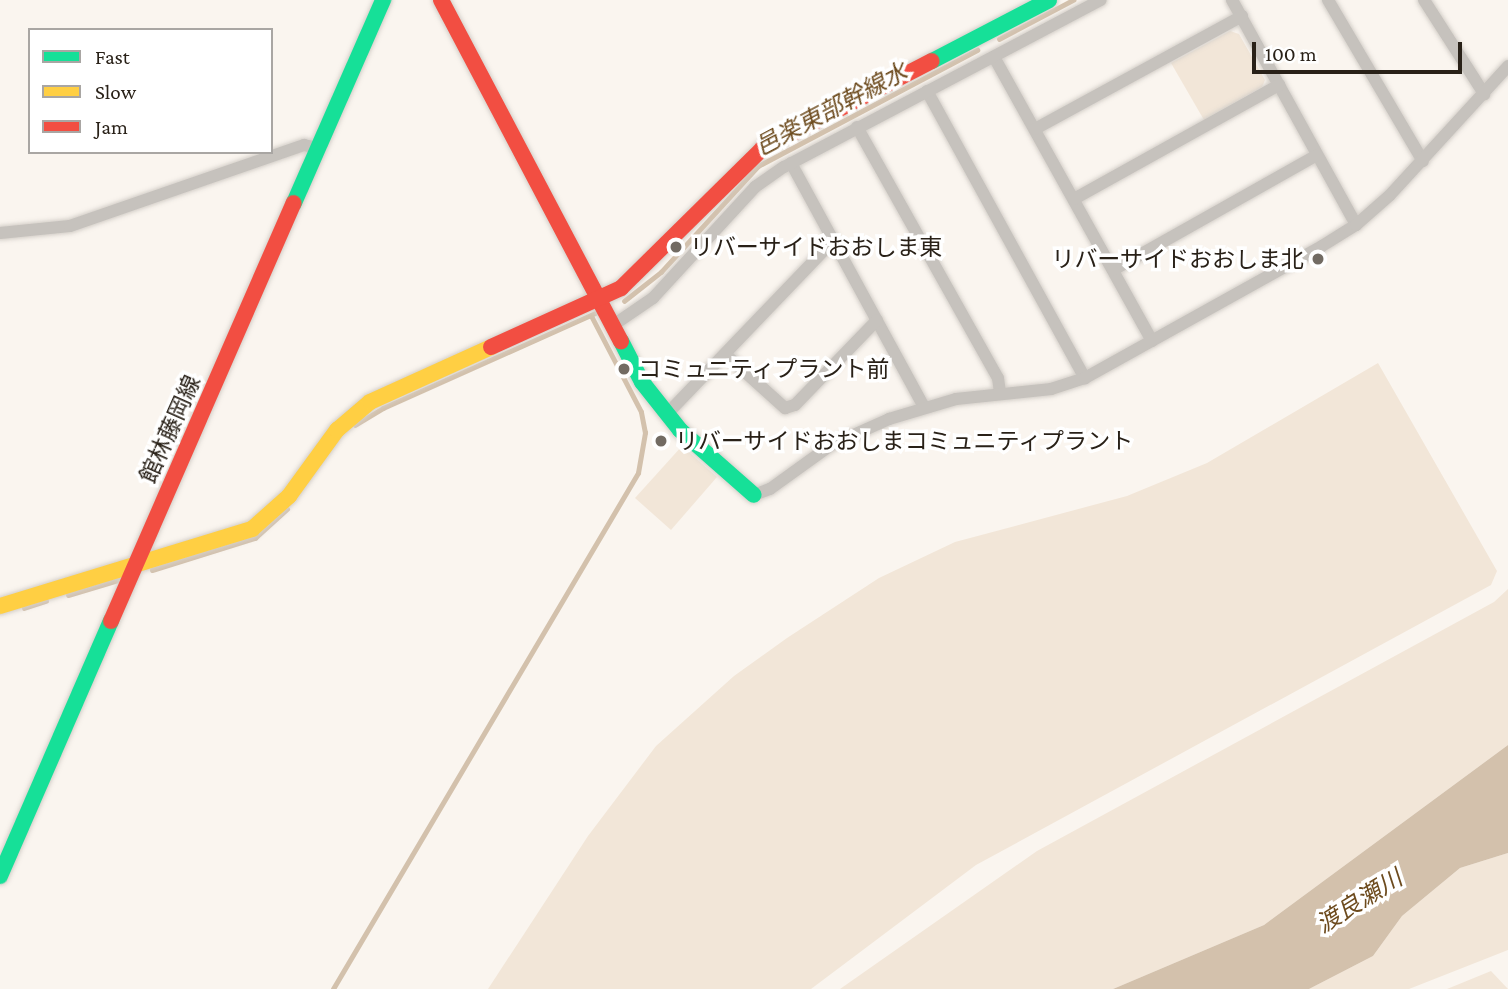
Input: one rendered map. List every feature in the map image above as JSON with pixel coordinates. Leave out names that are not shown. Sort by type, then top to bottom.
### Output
[{"type":"street","name":"館林藤岡線","points":[[0,876],[383,0]]},
{"type":"street","points":[[441,0],[642,383],[667,415],[754,495],[770,489],[851,435],[924,407],[1000,393],[1052,389],[1084,378],[1356,225],[1423,161],[1508,66]]},
{"type":"street","points":[[0,606],[138,561],[252,529],[289,496],[337,430],[370,402],[598,300],[646,268],[737,169],[762,149],[1049,0]]},
{"type":"street","points":[[612,326],[653,298],[755,187],[791,163],[857,127],[1101,0]]},
{"type":"street","points":[[1233,0],[1356,225]]},
{"type":"street","points":[[1328,0],[1423,161]]},
{"type":"street","points":[[1424,0],[1484,94]]},
{"type":"street","points":[[1035,130],[1241,16]]},
{"type":"street","points":[[995,57],[1152,341]]},
{"type":"street","points":[[1074,199],[1279,85]]},
{"type":"street","points":[[927,91],[1084,378]]},
{"type":"street","points":[[857,127],[998,378],[1000,393]]},
{"type":"street","points":[[0,233],[71,226],[304,145],[317,148]]},
{"type":"street","points":[[1113,270],[1317,155]]},
{"type":"street","points":[[791,163],[924,407]]},
{"type":"street","points":[[667,415],[833,241]]},
{"type":"street","points":[[725,355],[785,408],[794,405],[877,320]]},
{"type":"shaded area","points":[[1230,31],[1239,34],[1265,80],[1262,87],[1204,120],[1171,63]]},
{"type":"shaded area","points":[[1378,363],[1497,571],[1491,585],[976,865],[811,989],[488,989],[588,836],[656,746],[734,676],[787,638],[879,578],[955,542],[1127,496],[1207,463]]},
{"type":"shaded area","points":[[682,446],[717,477],[671,530],[635,498]]},
{"type":"shaded area","points":[[1508,589],[1508,745],[1264,925],[1113,989],[840,989],[1037,851],[1494,602]]},
{"type":"shaded area","points":[[1508,853],[1508,950],[1409,989],[1309,989],[1373,956],[1402,916],[1460,868]]},
{"type":"shaded area","points":[[1491,971],[1508,989],[1447,989]]},
{"type":"water","name":"渡良瀬川","points":[[1508,745],[1508,853],[1460,868],[1402,916],[1373,956],[1309,989],[1113,989],[1264,925]]},
{"type":"waterway","name":"邑楽東部幹線水","points":[[999,39],[1073,0]]},
{"type":"waterway","name":"邑楽東部幹線水","points":[[624,301],[661,272],[758,166],[977,50]]},
{"type":"waterway","name":"邑楽東部幹線水","points":[[355,425],[383,408],[595,313]]},
{"type":"waterway","points":[[333,989],[638,473],[645,433],[641,412],[591,316]]},
{"type":"waterway","name":"邑楽東部幹線水","points":[[152,570],[255,538],[287,509]]},
{"type":"waterway","name":"邑楽東部幹線水","points":[[68,595],[122,579]]},
{"type":"waterway","name":"邑楽東部幹線水","points":[[24,608],[46,601]]},
{"type":"traffic: fast","points":[[294,203],[383,0]]},
{"type":"traffic: fast","points":[[932,61],[1049,0]]},
{"type":"traffic: fast","points":[[621,341],[642,382],[680,430],[754,495]]},
{"type":"traffic: fast","points":[[0,876],[111,621]]},
{"type":"traffic: slow","points":[[0,606],[252,529],[289,496],[337,430],[370,402],[491,347]]},
{"type":"traffic: jam","points":[[441,0],[621,341]]},
{"type":"traffic: jam","points":[[491,347],[621,288],[762,149],[932,61]]},
{"type":"traffic: jam","points":[[111,621],[294,203]]},
{"type":"place","name":"リバーサイドおおしま東","points":[[676,247]]},
{"type":"place","name":"リバーサイドおおしま北","points":[[1318,259]]},
{"type":"place","name":"コミュニティプラント前","points":[[624,369]]},
{"type":"place","name":"リバーサイドおおしまコミュニティプラント","points":[[661,441]]}]
